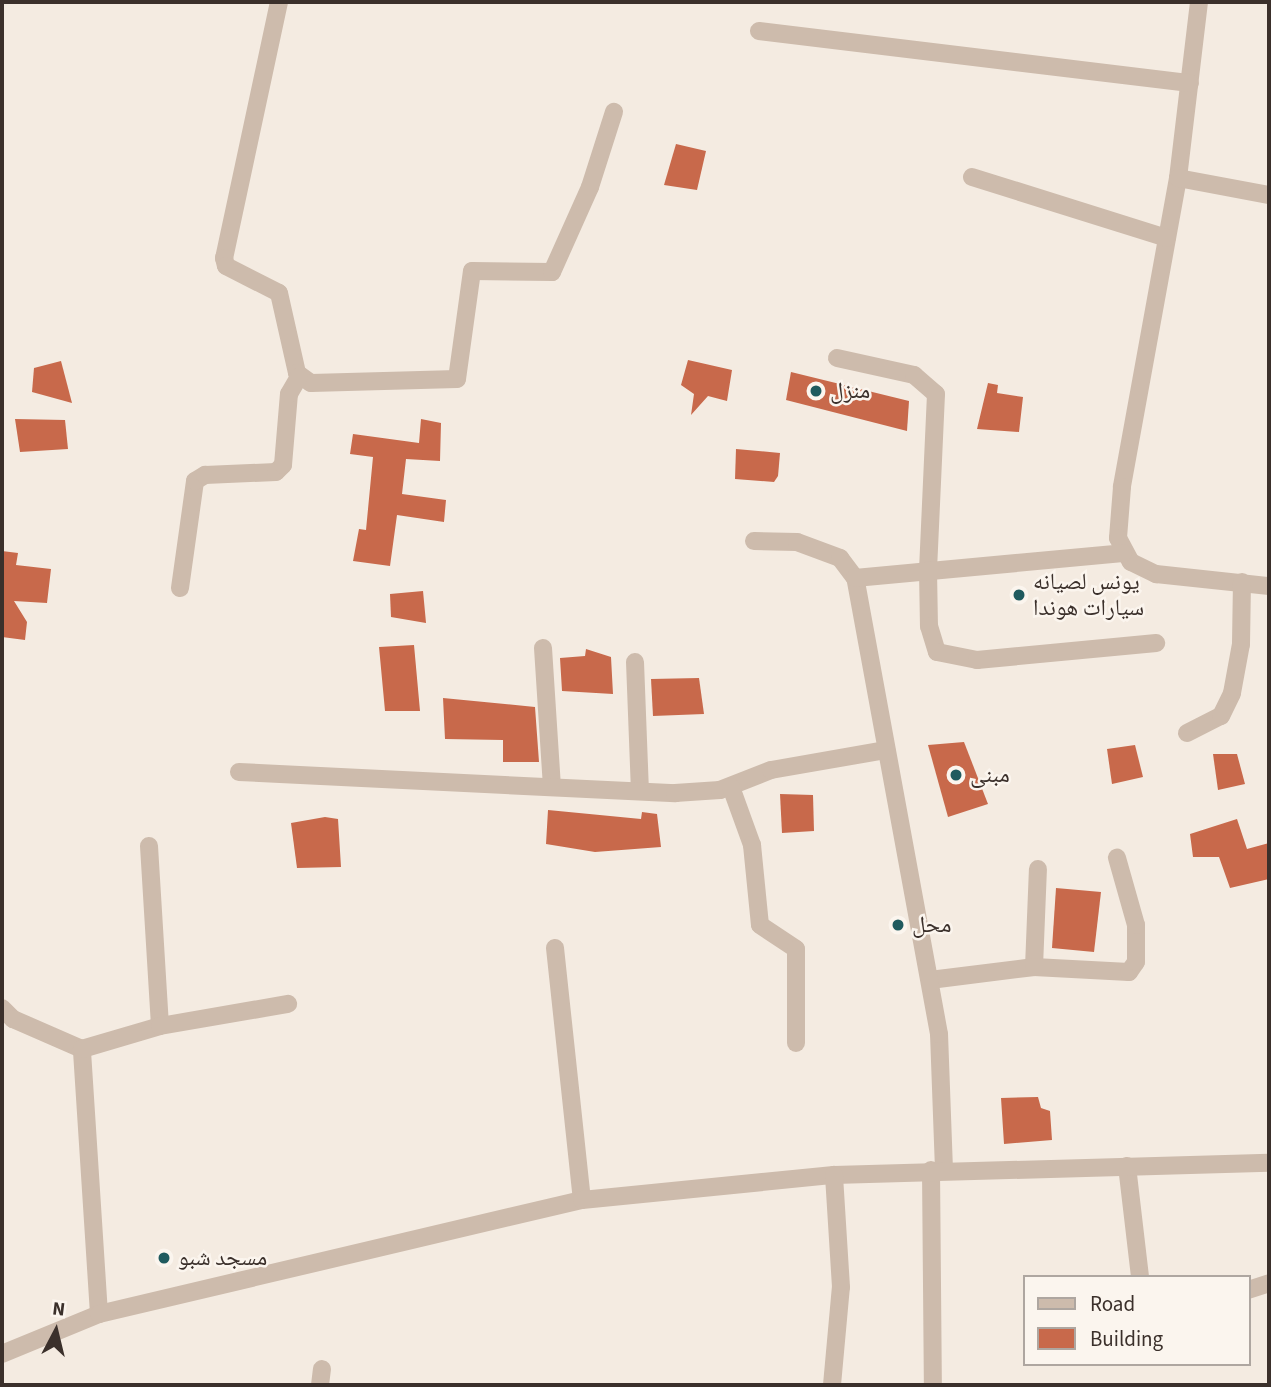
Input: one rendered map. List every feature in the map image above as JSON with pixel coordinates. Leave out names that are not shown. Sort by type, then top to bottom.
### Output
[{"type":"street","points":[[180,587],[195,481],[205,475],[276,472],[283,465],[289,394],[299,377],[279,293],[226,266],[224,258],[279,2]]},
{"type":"street","points":[[1201,2],[1178,178],[1122,487],[1123,553],[1135,566],[1156,574],[1269,586]]},
{"type":"street","points":[[759,31],[1190,83]]},
{"type":"street","points":[[299,377],[311,383],[457,379],[472,271],[552,272],[590,187],[614,113]]},
{"type":"street","points":[[971,177],[1167,238]]},
{"type":"street","points":[[1178,178],[1269,195]]},
{"type":"street","points":[[837,358],[914,375],[936,394],[928,570],[931,640],[937,652],[955,660],[1156,643]]},
{"type":"street","points":[[754,541],[797,542],[839,558],[855,578],[939,1034],[933,1385]]},
{"type":"street","points":[[855,578],[1123,553]]},
{"type":"street","points":[[1187,733],[1221,716],[1232,693],[1241,644],[1242,582]]},
{"type":"street","points":[[543,648],[552,786]]},
{"type":"street","points":[[635,662],[640,791]]},
{"type":"street","points":[[239,772],[640,791],[731,787],[771,771],[886,750]]},
{"type":"street","points":[[731,787],[752,845],[760,925],[796,949],[796,1043]]},
{"type":"street","points":[[149,846],[160,1026]]},
{"type":"street","points":[[930,980],[1034,967],[1123,975],[1133,968],[1133,906],[1117,858]]},
{"type":"street","points":[[1034,967],[1038,869]]},
{"type":"street","points":[[555,948],[582,1200]]},
{"type":"street","points":[[2,1008],[13,1019],[82,1049],[160,1026],[288,1004]]},
{"type":"street","points":[[82,1049],[99,1314]]},
{"type":"street","points":[[2,1354],[99,1314],[582,1200],[834,1175],[938,1170],[1269,1163]]},
{"type":"street","points":[[1127,1166],[1140,1275]]},
{"type":"street","points":[[832,1385],[841,1287],[834,1175]]},
{"type":"street","points":[[1250,1289],[1269,1283]]},
{"type":"building","points":[[676,144],[706,151],[697,190],[664,185]]},
{"type":"building","points":[[688,360],[732,370],[727,401],[708,396],[691,415],[694,394],[681,385]]},
{"type":"building","points":[[61,361],[72,403],[32,392],[34,368]]},
{"type":"building","points":[[791,372],[909,401],[907,431],[786,400]]},
{"type":"building","points":[[988,383],[998,385],[997,393],[1023,397],[1019,432],[977,429]]},
{"type":"building","points":[[15,419],[65,420],[68,449],[20,452]]},
{"type":"building","points":[[421,419],[441,423],[440,461],[406,459],[402,494],[446,500],[444,522],[397,515],[390,566],[353,561],[359,529],[366,530],[373,457],[350,454],[353,434],[419,443]]},
{"type":"building","points":[[736,449],[780,453],[778,476],[774,482],[735,479]]},
{"type":"building","points":[[2,551],[18,553],[16,565],[51,569],[47,603],[14,601],[27,622],[25,640],[2,637]]},
{"type":"building","points":[[423,591],[426,623],[391,617],[390,594]]},
{"type":"building","points":[[414,645],[420,711],[385,711],[379,647]]},
{"type":"building","points":[[586,649],[611,657],[613,694],[562,691],[560,658],[585,656]]},
{"type":"building","points":[[699,678],[704,714],[653,716],[651,679]]},
{"type":"building","points":[[443,698],[535,707],[539,762],[503,762],[503,740],[445,739]]},
{"type":"building","name":"مبنى","points":[[964,742],[988,804],[948,817],[928,745]]},
{"type":"building","points":[[1135,745],[1143,777],[1112,784],[1107,749]]},
{"type":"building","points":[[1213,754],[1237,754],[1245,784],[1218,790]]},
{"type":"building","points":[[780,794],[813,795],[814,831],[782,833]]},
{"type":"building","points":[[548,810],[641,819],[642,812],[657,814],[661,847],[595,852],[546,844]]},
{"type":"building","points":[[325,817],[338,819],[341,867],[297,868],[291,823]]},
{"type":"building","points":[[1237,819],[1247,849],[1269,843],[1269,879],[1230,888],[1219,857],[1193,857],[1190,834]]},
{"type":"building","points":[[1056,888],[1101,892],[1094,952],[1052,948]]},
{"type":"building","points":[[1038,1097],[1041,1108],[1050,1111],[1052,1140],[1004,1144],[1001,1098]]},
{"type":"place","name":"منزل","points":[[816,391]]},
{"type":"place","name":"يونس لصيانه سيارات هوندا","points":[[1019,595]]},
{"type":"place","name":"مبنى","points":[[956,775]]},
{"type":"place","name":"محل","points":[[898,925]]},
{"type":"place","name":"مسجد شبو","points":[[164,1258]]}]
